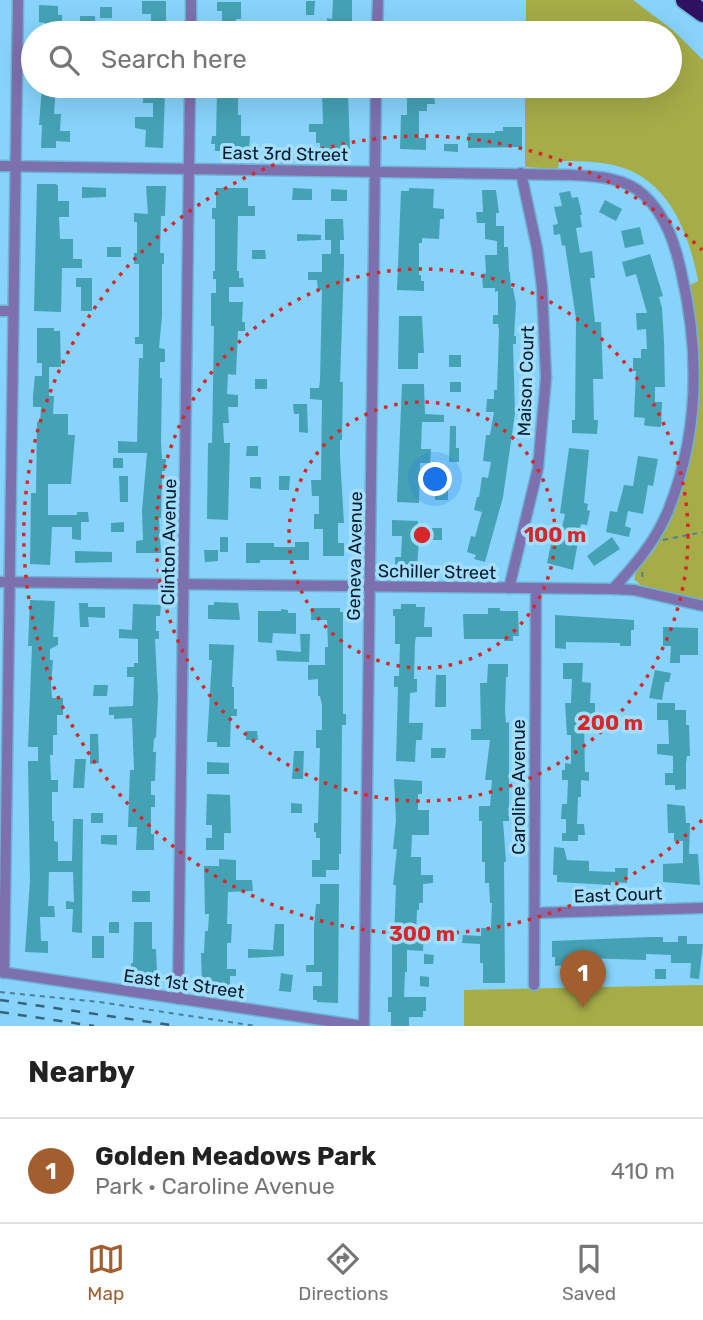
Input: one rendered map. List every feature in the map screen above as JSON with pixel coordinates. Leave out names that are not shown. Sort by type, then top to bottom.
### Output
[{"type":"highway","points":[[685,0],[703,13]]},
{"type":"street","points":[[2,972],[4,582],[12,441],[18,0]]},
{"type":"street","points":[[191,0],[191,21]]},
{"type":"street","points":[[377,21],[378,0]]},
{"type":"street","name":"Clinton Avenue","points":[[178,999],[190,98]]},
{"type":"street","name":"Geneva Avenue","points":[[363,1026],[376,98]]},
{"type":"street","name":"East 3rd Street","points":[[0,166],[521,173],[596,176],[633,187],[656,208],[672,238],[690,318],[695,381],[691,423],[674,495],[660,528],[634,565]]},
{"type":"street","name":"Maison Court","points":[[509,588],[538,468],[546,378],[542,287],[537,248],[521,173]]},
{"type":"street","points":[[0,311],[13,311]]},
{"type":"street","points":[[0,440],[12,441]]},
{"type":"street","points":[[613,589],[634,565]]},
{"type":"street","name":"Schiller Street","points":[[4,582],[613,589],[634,590],[703,606]]},
{"type":"street","name":"Caroline Avenue","points":[[534,985],[536,589]]},
{"type":"street","name":"East Court","points":[[535,913],[703,908]]},
{"type":"street","name":"East 1st Street","points":[[2,972],[363,1026]]},
{"type":"path","points":[[664,539],[703,532]]},
{"type":"path","points":[[634,565],[642,572],[646,566]]},
{"type":"path","points":[[0,992],[99,1002],[256,1026]]},
{"type":"green space","points":[[526,0],[633,0],[661,21],[526,21]]},
{"type":"green space","points":[[682,39],[703,60],[703,600],[643,587],[634,579],[655,549],[669,520],[688,462],[693,433],[698,375],[690,285],[698,281],[682,226],[662,194],[632,171],[613,165],[580,161],[559,161],[558,169],[525,167],[525,98],[682,98]]},
{"type":"green space","points":[[703,985],[703,1026],[464,1026],[464,990]]},
{"type":"building","points":[[333,0],[352,0],[352,21],[327,21],[327,18],[332,19]]},
{"type":"building","points":[[142,1],[166,1],[166,21],[151,21],[151,14],[142,14]]},
{"type":"building","points":[[306,1],[315,1],[314,15],[306,15]]},
{"type":"building","points":[[217,2],[241,2],[241,19],[236,21],[222,21],[222,11],[217,11]]},
{"type":"building","points":[[39,5],[58,6],[58,15],[62,15],[62,21],[39,21]]},
{"type":"building","points":[[100,7],[112,7],[112,18],[100,18]]},
{"type":"building","points":[[80,16],[95,16],[95,21],[80,21]]},
{"type":"building","points":[[41,98],[55,98],[54,114],[61,114],[60,131],[70,131],[70,142],[56,141],[56,148],[41,148],[42,125],[39,125]]},
{"type":"building","points":[[143,98],[165,98],[163,148],[145,147],[146,130],[135,128],[135,117],[153,117],[153,103],[143,103]]},
{"type":"building","points":[[217,98],[238,98],[241,136],[250,136],[249,151],[215,151],[215,144],[211,144],[212,136],[216,136]]},
{"type":"building","points":[[322,98],[348,98],[350,150],[341,150],[341,153],[320,151],[320,143],[316,143],[316,132],[309,132],[309,124],[323,124]]},
{"type":"building","points":[[407,98],[434,98],[435,104],[427,104],[427,111],[419,111],[419,138],[426,138],[426,150],[400,149],[401,115],[407,115]]},
{"type":"building","points":[[503,127],[522,127],[522,147],[468,148],[468,133],[495,133],[503,131]]},
{"type":"building","points":[[444,144],[458,144],[458,152],[444,151]]},
{"type":"building","points":[[37,184],[56,184],[58,201],[69,201],[69,217],[59,217],[60,239],[73,239],[73,259],[82,259],[82,268],[62,268],[61,312],[34,311]]},
{"type":"building","points":[[146,186],[166,186],[165,216],[161,216],[160,253],[164,253],[164,264],[159,348],[165,349],[165,362],[160,362],[161,442],[162,459],[166,459],[165,471],[162,471],[159,518],[161,553],[136,553],[136,541],[143,540],[142,511],[147,453],[118,453],[118,441],[137,442],[139,358],[143,358],[143,344],[135,344],[135,337],[139,337],[139,264],[134,264],[134,253],[137,253],[137,222],[134,222],[134,213],[148,214]]},
{"type":"building","points":[[82,187],[106,188],[106,197],[82,198]]},
{"type":"building","points":[[216,188],[248,188],[248,206],[255,206],[255,216],[238,216],[237,271],[239,278],[243,278],[244,287],[229,287],[229,302],[243,302],[242,322],[245,322],[245,331],[238,331],[236,375],[228,374],[227,394],[238,395],[238,407],[228,407],[229,423],[223,423],[224,443],[230,443],[228,520],[207,519],[208,443],[212,443],[214,326],[211,326],[211,293],[216,293],[216,279],[213,279],[215,219],[212,219],[212,208],[216,208]]},
{"type":"building","points":[[293,188],[312,189],[312,200],[292,200]]},
{"type":"building","points":[[409,188],[434,189],[433,208],[444,209],[444,219],[440,219],[439,239],[422,238],[422,243],[419,243],[419,275],[421,281],[424,281],[424,291],[397,290],[401,191],[409,191]]},
{"type":"building","points":[[331,189],[347,190],[347,201],[331,201]]},
{"type":"building","points":[[482,190],[496,190],[499,213],[496,213],[496,226],[504,226],[504,247],[508,247],[511,288],[516,304],[516,344],[513,344],[515,413],[503,497],[485,562],[474,559],[476,555],[467,552],[471,536],[475,537],[482,512],[474,510],[482,477],[488,478],[491,462],[483,461],[486,435],[490,435],[494,412],[486,412],[487,399],[494,399],[494,390],[497,390],[499,331],[498,324],[493,324],[493,315],[498,315],[498,291],[495,292],[495,288],[483,288],[482,274],[486,273],[485,255],[497,255],[497,241],[485,239],[485,223],[477,223],[476,212],[483,212]]},
{"type":"building","points":[[570,191],[572,198],[578,197],[582,215],[582,227],[576,228],[580,253],[592,251],[595,278],[590,278],[595,322],[601,322],[603,379],[593,379],[597,434],[572,433],[572,420],[575,420],[576,319],[565,245],[562,246],[560,234],[554,235],[553,225],[558,224],[554,207],[562,206],[559,193]]},
{"type":"building","points":[[605,200],[622,209],[616,221],[599,212]]},
{"type":"building","points":[[325,219],[343,219],[344,240],[340,240],[340,254],[344,254],[344,264],[340,457],[344,523],[338,523],[338,543],[344,543],[344,556],[323,556],[323,529],[314,529],[314,514],[319,514],[319,496],[312,496],[311,480],[321,480],[322,400],[310,399],[310,388],[319,388],[320,381],[322,290],[318,290],[317,280],[308,280],[308,272],[322,272],[322,254],[331,254],[331,240],[325,240]]},
{"type":"building","points":[[640,227],[644,244],[625,248],[621,231]]},
{"type":"building","points":[[297,234],[321,235],[321,240],[297,241]]},
{"type":"building","points":[[107,247],[121,247],[121,257],[107,257]]},
{"type":"building","points":[[252,250],[265,250],[266,259],[252,259]]},
{"type":"building","points":[[650,254],[663,296],[659,297],[662,308],[665,387],[655,387],[655,402],[662,402],[661,427],[644,425],[645,418],[634,417],[636,371],[633,371],[633,358],[641,358],[641,349],[647,349],[646,329],[637,330],[636,313],[647,313],[636,274],[626,277],[622,262]]},
{"type":"building","points":[[76,278],[92,278],[92,311],[81,311],[81,287],[76,287]]},
{"type":"building","points":[[399,316],[422,316],[424,353],[418,353],[418,369],[398,369]]},
{"type":"building","points":[[37,328],[54,328],[54,331],[60,331],[61,367],[49,367],[49,396],[54,396],[53,414],[68,414],[68,435],[75,435],[71,484],[48,484],[48,515],[77,515],[77,512],[88,512],[89,522],[81,522],[81,540],[72,539],[72,527],[52,527],[50,565],[30,564],[31,493],[36,493],[37,422],[40,422],[41,407],[33,407],[33,395],[35,376],[42,376],[42,363],[37,363]]},
{"type":"building","points":[[449,355],[461,355],[461,367],[449,367]]},
{"type":"building","points":[[255,379],[267,379],[267,389],[255,389]]},
{"type":"building","points":[[450,382],[461,382],[461,392],[450,392]]},
{"type":"building","points":[[402,384],[424,384],[425,414],[444,415],[444,422],[422,422],[421,449],[431,449],[430,463],[420,463],[419,503],[397,502]]},
{"type":"building","points":[[293,404],[307,404],[308,433],[299,432],[299,414],[294,414]]},
{"type":"building","points":[[450,426],[456,426],[459,462],[449,462]]},
{"type":"building","points":[[247,446],[258,446],[258,456],[246,456]]},
{"type":"building","points":[[569,448],[589,450],[584,503],[588,504],[587,510],[590,511],[587,525],[581,524],[573,570],[547,563],[554,530],[561,532],[565,514],[560,513]]},
{"type":"building","points":[[638,456],[658,459],[653,486],[648,485],[643,514],[628,511],[625,526],[631,528],[629,537],[606,532],[610,511],[617,512],[624,485],[633,486]]},
{"type":"building","points":[[113,458],[123,458],[123,468],[113,468]]},
{"type":"building","points":[[435,467],[444,467],[444,489],[448,489],[448,500],[435,500]]},
{"type":"building","points":[[119,476],[128,476],[128,502],[120,502]]},
{"type":"building","points":[[279,476],[290,476],[289,490],[279,490]]},
{"type":"building","points":[[250,477],[261,477],[261,489],[250,488]]},
{"type":"building","points":[[392,520],[418,521],[418,528],[442,528],[442,540],[419,540],[417,567],[395,567],[395,557],[401,557],[402,536],[392,536]]},
{"type":"building","points":[[124,522],[124,532],[111,532],[111,523]]},
{"type":"building","points":[[220,537],[228,537],[228,552],[220,552]]},
{"type":"building","points":[[612,537],[620,549],[594,566],[587,556]]},
{"type":"building","points":[[295,542],[309,542],[309,560],[260,560],[260,563],[246,563],[246,543],[274,543],[274,547],[295,547]]},
{"type":"building","points":[[204,550],[218,550],[218,561],[205,562]]},
{"type":"building","points":[[75,551],[112,552],[112,562],[75,563]]},
{"type":"building","points":[[30,600],[55,601],[53,637],[58,637],[58,645],[50,649],[50,660],[53,660],[52,698],[63,698],[63,715],[57,715],[57,735],[53,735],[53,755],[50,755],[51,780],[58,780],[58,792],[52,792],[52,821],[54,841],[58,842],[58,861],[72,861],[73,819],[83,819],[82,933],[72,932],[73,909],[66,909],[66,901],[74,902],[73,872],[49,872],[48,906],[54,906],[55,917],[40,917],[41,941],[48,941],[48,953],[25,952],[30,881],[28,761],[38,761],[38,747],[28,747],[32,646],[28,646]]},
{"type":"building","points":[[214,602],[238,603],[240,620],[208,619],[208,605],[214,605]]},
{"type":"building","points":[[79,603],[88,603],[88,607],[105,607],[105,618],[88,617],[89,627],[80,627]]},
{"type":"building","points":[[133,604],[161,605],[160,616],[156,616],[159,639],[155,639],[158,698],[153,752],[156,752],[155,781],[151,781],[151,795],[155,795],[155,807],[151,807],[154,850],[136,850],[137,827],[128,827],[130,770],[134,770],[132,718],[114,719],[114,715],[109,715],[109,707],[133,706],[134,677],[127,677],[127,667],[134,667],[134,663],[138,663],[138,639],[119,638],[119,629],[132,630]]},
{"type":"building","points":[[401,604],[425,607],[424,627],[432,627],[432,637],[416,637],[415,642],[414,679],[417,679],[417,692],[410,693],[409,723],[423,723],[422,740],[416,740],[415,762],[396,761],[398,687],[394,687],[394,676],[399,676],[400,644],[395,644],[393,609],[401,609]]},
{"type":"building","points":[[311,608],[340,608],[340,612],[343,612],[343,714],[346,714],[346,725],[342,725],[341,854],[339,870],[326,870],[326,877],[312,877],[312,860],[320,860],[320,838],[316,838],[314,823],[318,823],[320,748],[316,748],[316,730],[322,730],[322,705],[318,696],[318,679],[308,680],[308,665],[325,665],[325,647],[328,647],[327,620],[311,620]]},
{"type":"building","points":[[488,608],[518,611],[519,636],[513,636],[513,641],[464,639],[463,614],[488,614]]},
{"type":"building","points":[[281,609],[296,613],[296,634],[273,633],[272,643],[258,642],[258,611]]},
{"type":"building","points":[[555,615],[634,620],[631,646],[620,646],[620,643],[566,642],[566,649],[555,648]]},
{"type":"building","points":[[663,627],[698,628],[698,655],[680,655],[680,663],[670,663],[671,646],[663,646]]},
{"type":"building","points":[[300,634],[310,634],[309,662],[277,661],[276,650],[301,652]]},
{"type":"building","points":[[209,644],[234,645],[232,687],[237,716],[231,716],[230,747],[217,747],[217,742],[207,742],[212,660],[209,660]]},
{"type":"building","points":[[563,663],[583,663],[582,682],[591,683],[590,703],[595,703],[595,719],[584,719],[585,772],[589,772],[589,781],[581,780],[577,824],[584,824],[585,835],[578,835],[578,841],[562,841],[562,833],[566,833],[566,819],[561,819],[562,804],[567,804],[568,780],[562,780],[562,770],[565,770],[565,763],[571,764],[571,735],[567,735],[565,703],[571,703],[572,679],[563,679]]},
{"type":"building","points":[[488,664],[508,664],[505,711],[506,723],[509,722],[509,821],[503,821],[506,862],[505,983],[483,983],[480,944],[462,943],[463,935],[481,936],[481,928],[491,928],[492,903],[489,883],[485,883],[482,821],[479,821],[479,806],[490,806],[492,780],[485,780],[490,740],[471,740],[471,729],[481,729],[480,683],[487,683]]},
{"type":"building","points":[[655,670],[671,673],[669,682],[665,682],[662,700],[649,698]]},
{"type":"building","points":[[436,675],[446,675],[446,707],[435,707]]},
{"type":"building","points":[[94,685],[108,685],[107,696],[93,696]]},
{"type":"building","points":[[657,703],[675,703],[675,710],[686,710],[690,756],[687,756],[686,763],[686,789],[675,790],[675,785],[665,785],[665,773],[673,773],[673,756],[657,754],[657,744],[669,744],[668,720],[657,720]]},
{"type":"building","points":[[246,731],[257,731],[258,740],[246,740]]},
{"type":"building","points":[[90,734],[98,734],[99,763],[90,764]]},
{"type":"building","points":[[431,748],[446,748],[445,758],[431,758]]},
{"type":"building","points":[[294,751],[304,751],[303,779],[292,779]]},
{"type":"building","points":[[75,759],[86,759],[84,788],[73,788]]},
{"type":"building","points":[[207,762],[229,763],[229,774],[207,774]]},
{"type":"building","points":[[394,779],[422,781],[422,794],[418,794],[418,810],[429,810],[429,835],[412,835],[411,857],[421,857],[421,875],[433,875],[433,883],[423,884],[423,903],[419,903],[417,910],[416,934],[424,934],[423,951],[407,950],[405,972],[404,997],[426,997],[426,1011],[423,1011],[423,1017],[409,1017],[409,1026],[391,1026],[391,1012],[388,1012],[388,997],[392,997],[392,934],[396,885],[393,885],[397,849],[393,849],[396,820]]},
{"type":"building","points":[[207,794],[230,795],[231,833],[224,833],[224,850],[206,850],[206,838],[212,838],[212,825],[206,825]]},
{"type":"building","points":[[291,803],[302,804],[302,813],[291,813]]},
{"type":"building","points":[[667,804],[685,806],[686,823],[690,823],[689,854],[698,854],[700,885],[663,882],[663,864],[683,863],[683,841],[674,841],[674,833],[668,833]]},
{"type":"building","points":[[91,813],[103,813],[103,823],[91,823]]},
{"type":"building","points":[[101,835],[117,835],[117,845],[101,844]]},
{"type":"building","points":[[554,847],[564,848],[567,860],[589,861],[589,871],[615,872],[615,868],[628,868],[627,883],[611,882],[611,885],[557,882],[557,875],[553,875]]},
{"type":"building","points":[[219,859],[236,860],[236,880],[252,880],[253,891],[228,892],[227,924],[232,924],[231,943],[227,943],[227,969],[236,969],[236,976],[230,976],[230,985],[202,985],[201,953],[204,953],[209,914],[205,914],[204,866],[219,866]]},
{"type":"building","points":[[320,884],[339,884],[338,1003],[313,1000],[313,986],[322,986],[322,972],[306,972],[306,965],[314,965],[314,926],[316,904],[320,904]]},
{"type":"building","points":[[132,891],[150,891],[150,902],[132,902]]},
{"type":"building","points":[[109,922],[119,922],[119,933],[109,933]]},
{"type":"building","points":[[134,922],[152,922],[152,949],[156,949],[157,974],[131,975]]},
{"type":"building","points":[[275,924],[284,924],[284,956],[248,958],[248,949],[273,950]]},
{"type":"building","points":[[92,936],[104,936],[104,958],[92,958]]},
{"type":"building","points":[[678,936],[687,936],[687,944],[703,944],[699,979],[690,978],[691,963],[671,963],[671,955],[646,954],[646,960],[582,958],[582,961],[565,960],[566,965],[555,966],[555,957],[552,957],[552,941],[663,937],[663,942],[678,942]]},
{"type":"building","points":[[424,954],[434,955],[433,964],[424,964]]},
{"type":"building","points":[[655,969],[666,969],[666,979],[655,979]]},
{"type":"building","points":[[281,973],[293,975],[291,992],[279,991]]},
{"type":"building","points":[[420,976],[429,977],[429,987],[420,986]]},
{"type":"railway","points":[[0,1000],[177,1026]]},
{"type":"railway","points":[[0,1012],[94,1026]]},
{"type":"place","name":"Golden Meadows Park","points":[[583,1008]]}]
